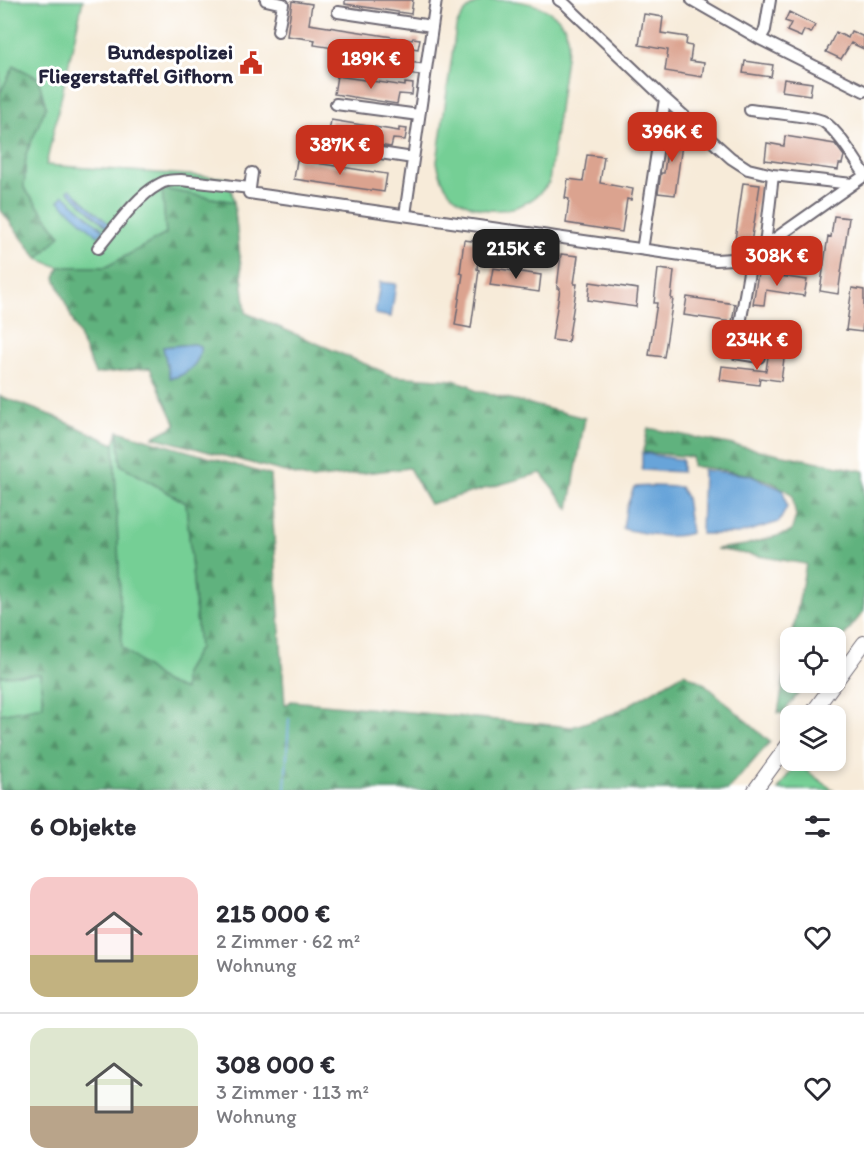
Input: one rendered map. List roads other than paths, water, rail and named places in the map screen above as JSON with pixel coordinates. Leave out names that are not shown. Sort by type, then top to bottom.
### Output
[{"type":"main road","points":[[846,667],[864,643]]},
{"type":"main road","points":[[755,790],[780,756]]},
{"type":"street","points":[[266,0],[283,4],[278,31]]},
{"type":"street","points":[[405,216],[436,0]]},
{"type":"street","points":[[559,0],[665,99],[731,158],[748,169],[773,175],[852,184]]},
{"type":"street","points":[[692,0],[760,39],[864,91]]},
{"type":"street","points":[[760,39],[765,30],[770,0]]},
{"type":"street","points":[[338,12],[432,26]]},
{"type":"street","points":[[344,60],[426,69]]},
{"type":"street","points":[[643,244],[665,99]]},
{"type":"street","points":[[336,104],[419,115]]},
{"type":"street","points":[[252,173],[249,193],[716,260],[733,259],[752,255],[864,174],[851,153],[822,120],[750,110]]},
{"type":"street","points":[[308,142],[413,158]]},
{"type":"street","points":[[765,246],[773,175]]},
{"type":"street","points":[[98,248],[142,197],[159,184],[170,180],[181,180],[250,188]]},
{"type":"street","points":[[752,255],[735,353],[759,357]]},
{"type":"water","points":[[70,189],[109,224],[107,227],[68,191]]},
{"type":"water","points":[[64,195],[104,230],[98,236],[59,201]]},
{"type":"water","points":[[380,282],[396,284],[391,317],[375,314]]},
{"type":"water","points":[[194,344],[200,346],[195,363],[187,372],[170,378],[163,347]]},
{"type":"water","points":[[642,453],[682,460],[682,472],[642,470]]},
{"type":"water","points":[[703,470],[749,475],[783,490],[787,507],[779,522],[738,534],[701,534]]},
{"type":"water","points":[[634,487],[680,487],[686,497],[691,533],[666,536],[623,529],[626,509]]},
{"type":"waterway","points":[[285,790],[289,719]]},
{"type":"place","name":"Bundespolizei Fliegerstaffel Gifhorn","points":[[251,63]]}]
